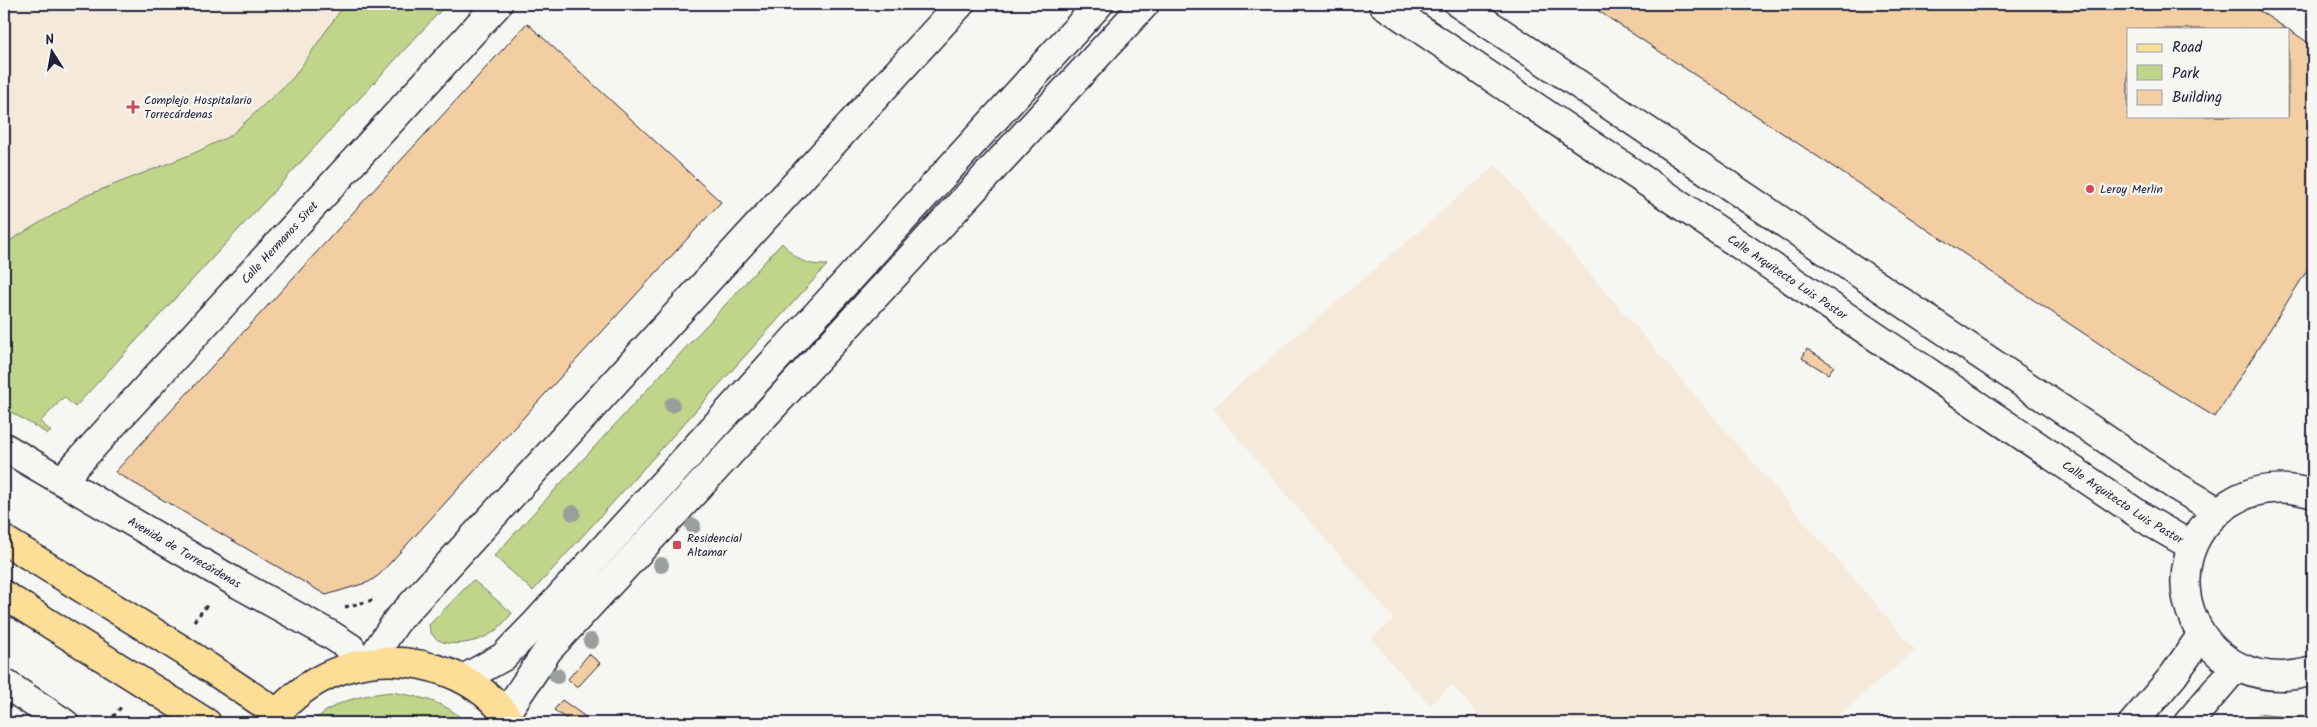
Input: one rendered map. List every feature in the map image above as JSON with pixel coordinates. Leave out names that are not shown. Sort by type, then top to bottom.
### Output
[{"type":"main road","points":[[4,540],[184,650],[273,718],[318,680],[363,663],[418,664],[463,679],[484,693],[508,719]]},
{"type":"main road","points":[[4,595],[207,723]]},
{"type":"street","name":"Calle Hermanos Siret","points":[[62,480],[498,4]]},
{"type":"street","points":[[363,663],[396,622],[960,4]]},
{"type":"street","points":[[463,679],[503,657],[537,622],[1099,4]]},
{"type":"street","points":[[508,719],[548,650],[1145,4]]},
{"type":"street","name":"Calle Arquitecto Luis Pastor","points":[[1382,4],[2150,522],[2192,546]]},
{"type":"street","points":[[1459,4],[2166,479],[2218,511]]},
{"type":"street","name":"Avenida de Torrecárdenas","points":[[4,447],[240,585],[332,635],[351,648],[363,663]]},
{"type":"street","points":[[2313,494],[2297,489],[2268,488],[2242,496],[2218,511],[2203,527],[2192,546],[2185,577],[2188,607],[2201,636],[2216,653],[2236,667],[2264,676],[2294,677],[2313,671]]},
{"type":"street","points":[[2133,723],[2173,676],[2201,636]]},
{"type":"street","points":[[2188,723],[2236,667]]},
{"type":"street","points":[[4,683],[64,723]]},
{"type":"path","points":[[190,625],[216,596]]},
{"type":"path","points":[[108,723],[126,701]]},
{"type":"shaded area","name":"Complejo Hospitalario Torrecárdenas","points":[[4,4],[345,4],[293,78],[230,136],[192,154],[85,196],[4,244]]},
{"type":"shaded area","points":[[1496,165],[1915,650],[1830,723],[1485,723],[1452,685],[1429,706],[1371,639],[1394,619],[1212,408]]},
{"type":"green space","points":[[345,4],[422,4],[443,8],[75,407],[64,397],[40,422],[51,431],[48,434],[4,408],[4,244],[85,196],[192,154],[230,136],[293,78]]},
{"type":"green space","points":[[782,243],[792,254],[807,263],[827,265],[533,591],[494,556]]},
{"type":"green space","points":[[473,580],[512,613],[503,624],[485,637],[456,644],[438,640],[432,634],[429,625]]},
{"type":"green space","points":[[391,692],[432,701],[450,710],[467,723],[312,723],[329,709],[348,700]]},
{"type":"green space","points":[[2313,713],[2313,723],[2250,723],[2258,714],[2296,718]]},
{"type":"building","name":"Leroy Merlin","points":[[1588,4],[2249,4],[2285,28],[2127,28],[2127,118],[2290,118],[2290,30],[2313,46],[2313,261],[2215,417],[2151,378]]},
{"type":"building","points":[[527,23],[721,202],[458,489],[379,575],[369,582],[326,595],[115,472]]},
{"type":"building","points":[[1807,349],[1834,366],[1828,374],[1802,358]]},
{"type":"building","points":[[589,654],[600,663],[577,688],[568,679]]},
{"type":"building","points":[[562,700],[587,718],[582,723],[572,723],[554,710]]},
{"type":"place","name":"Complejo Hospitalario Torrecárdenas","points":[[133,107]]},
{"type":"place","name":"Leroy Merlin","points":[[2090,189]]},
{"type":"place","name":"Residencial Altamar","points":[[677,545]]}]
